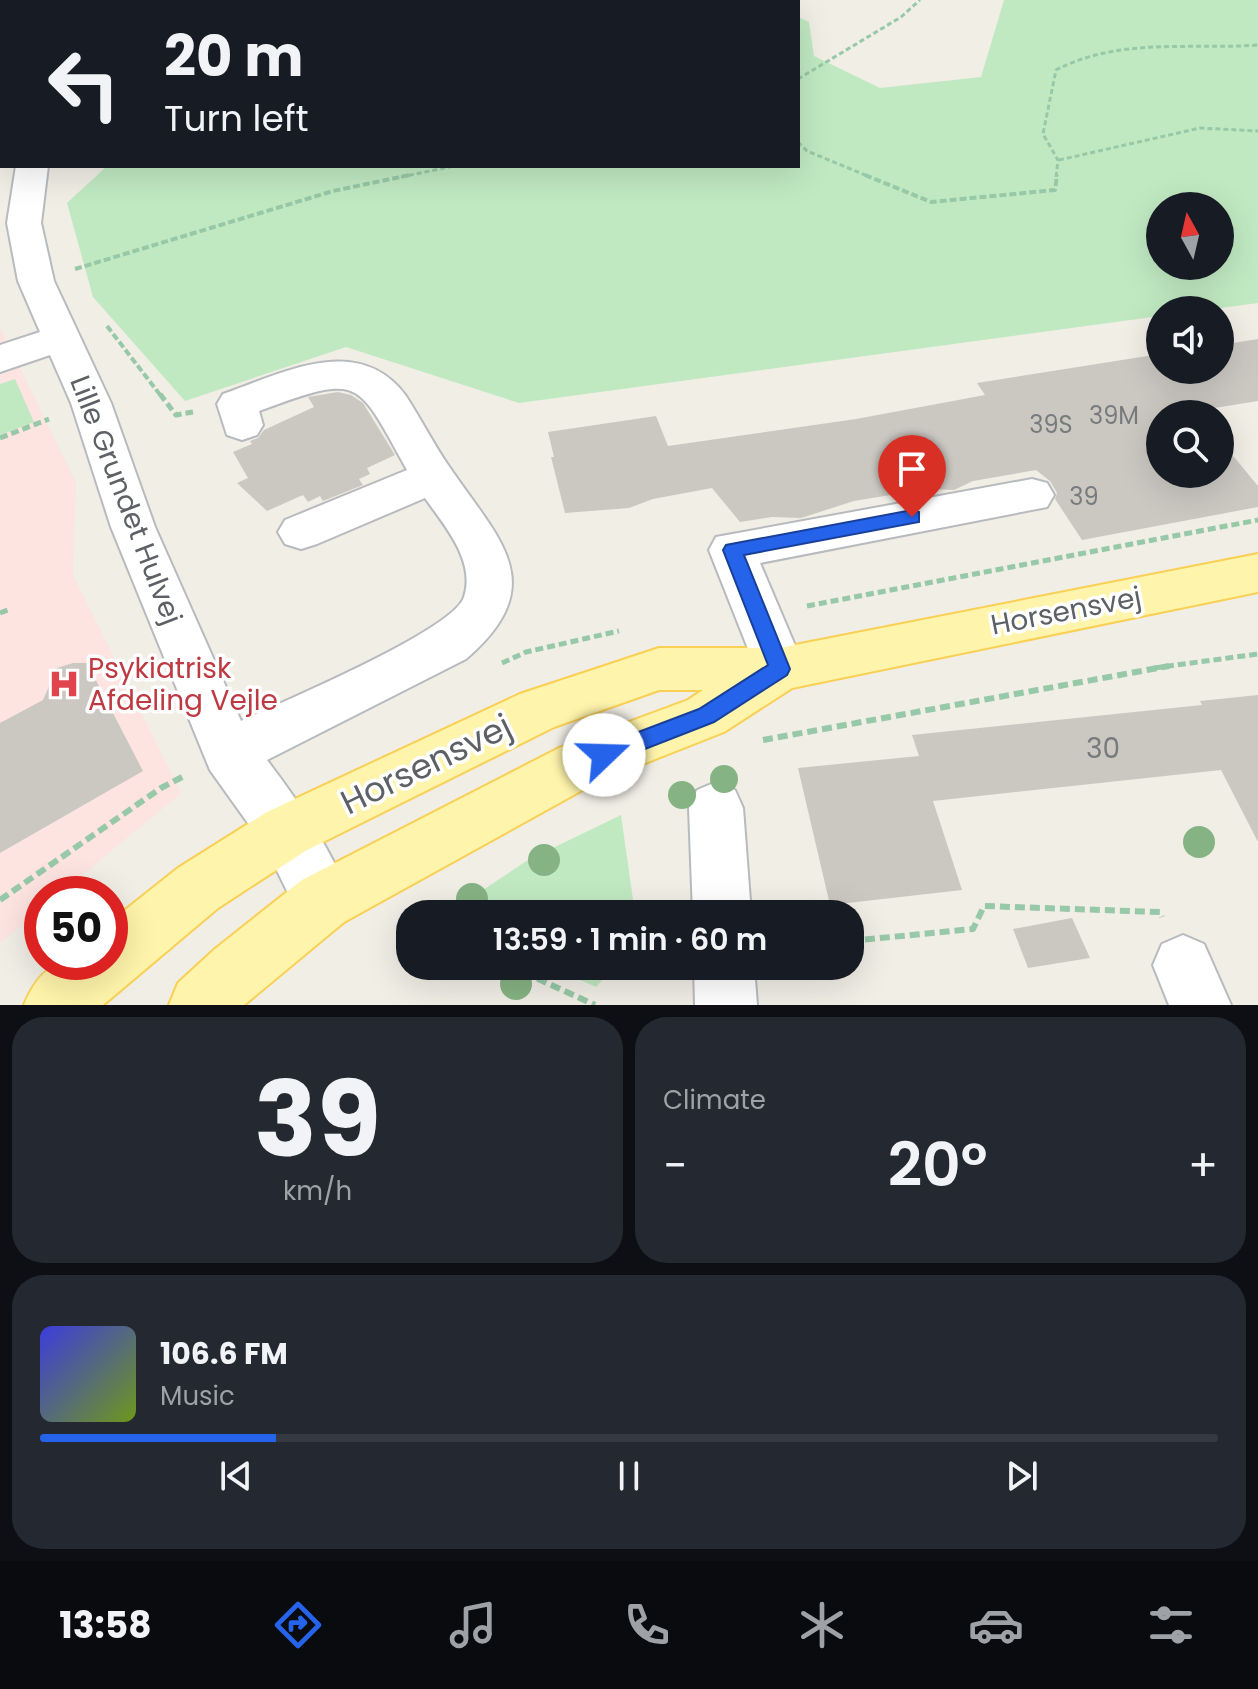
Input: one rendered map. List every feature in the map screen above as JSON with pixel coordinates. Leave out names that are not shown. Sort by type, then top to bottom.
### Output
[{"type":"main road","name":"Horsensvej","points":[[128,945],[198,888],[287,831],[538,710],[659,669],[780,669],[1258,573]]},
{"type":"main road","name":"Horsensvej","points":[[200,1005],[236,970],[323,901],[578,765],[706,716],[780,669]]},
{"type":"main road","name":"Horsensvej","points":[[55,1005],[86,980]]},
{"type":"street","name":"Lille Grundet Hulvej","points":[[31,168],[12,226],[91,403],[133,527],[229,753],[287,831],[323,901]]},
{"type":"street","points":[[0,359],[48,308]]},
{"type":"street","points":[[229,753],[449,644],[472,624],[487,602],[484,554],[376,386],[357,375],[329,373],[240,415]]},
{"type":"street","points":[[301,532],[433,477]]},
{"type":"street","points":[[780,669],[732,550],[1032,495]]},
{"type":"street","points":[[716,808],[721,900]]},
{"type":"street","points":[[725,980],[726,1005]]},
{"type":"path","points":[[800,78],[901,17],[920,0]]},
{"type":"path","points":[[800,144],[807,151],[931,202],[1055,190],[1058,160],[1043,134],[1056,70],[1073,59],[1177,45],[1258,45]]},
{"type":"path","points":[[1058,160],[1200,128],[1258,131]]},
{"type":"path","points":[[48,308],[333,191],[444,168]]},
{"type":"path","points":[[48,308],[83,295],[176,415],[240,415]]},
{"type":"path","points":[[0,613],[8,610]]},
{"type":"path","points":[[756,742],[1130,671],[1258,654]]},
{"type":"path","points":[[0,900],[161,788],[229,753]]},
{"type":"path","points":[[864,940],[973,929],[984,906],[1160,912],[1191,985]]},
{"type":"path","points":[[541,980],[595,1005]]},
{"type":"shaded area","name":"Psykiatrisk Afdeling Vejle","points":[[0,327],[76,483],[73,575],[181,793],[81,876],[24,876],[24,923],[0,943]]},
{"type":"green space","points":[[1004,0],[1258,0],[1258,303],[1234,306],[1234,296],[1146,296],[1146,318],[519,403],[346,347],[185,401],[93,297],[67,203],[105,168],[800,168],[800,18],[809,22],[814,56],[880,88],[981,77]]},
{"type":"green space","points":[[15,379],[34,422],[0,435],[0,384]]},
{"type":"green space","points":[[621,815],[633,900],[468,900],[528,860]]},
{"type":"green space","points":[[580,980],[602,980],[596,987]]},
{"type":"building","points":[[1258,339],[1258,401],[1234,405],[1234,400],[1146,400],[1146,488],[1234,488],[1234,457],[1258,486],[1258,507],[1082,540],[1055,499],[1057,493],[1050,481],[1036,470],[973,481],[954,490],[927,489],[854,501],[801,518],[772,517],[740,522],[712,488],[653,499],[629,508],[565,513],[551,457],[554,457],[548,432],[656,416],[668,446],[856,419],[985,395],[977,383],[1146,356],[1146,384],[1234,384],[1234,343]]},
{"type":"building","points":[[338,392],[351,395],[363,403],[395,455],[367,468],[370,474],[359,479],[363,485],[323,501],[320,496],[308,502],[303,495],[267,511],[237,483],[248,478],[233,452],[252,444],[250,441],[258,438],[264,430],[314,407],[308,397]]},
{"type":"building","points":[[87,663],[143,771],[0,853],[0,723],[43,700],[57,668]]},
{"type":"building","points":[[1258,695],[1258,842],[1221,770],[933,801],[962,890],[864,901],[829,900],[798,768],[919,756],[912,735],[1202,705],[1200,701]]},
{"type":"building","points":[[1072,918],[1090,958],[1028,968],[1013,929]]},
{"type":"place","name":"Psykiatrisk Afdeling Vejle","points":[[64,684]]},
{"type":"route","points":[[604,755],[706,716],[780,669],[732,550],[912,517]]}]
